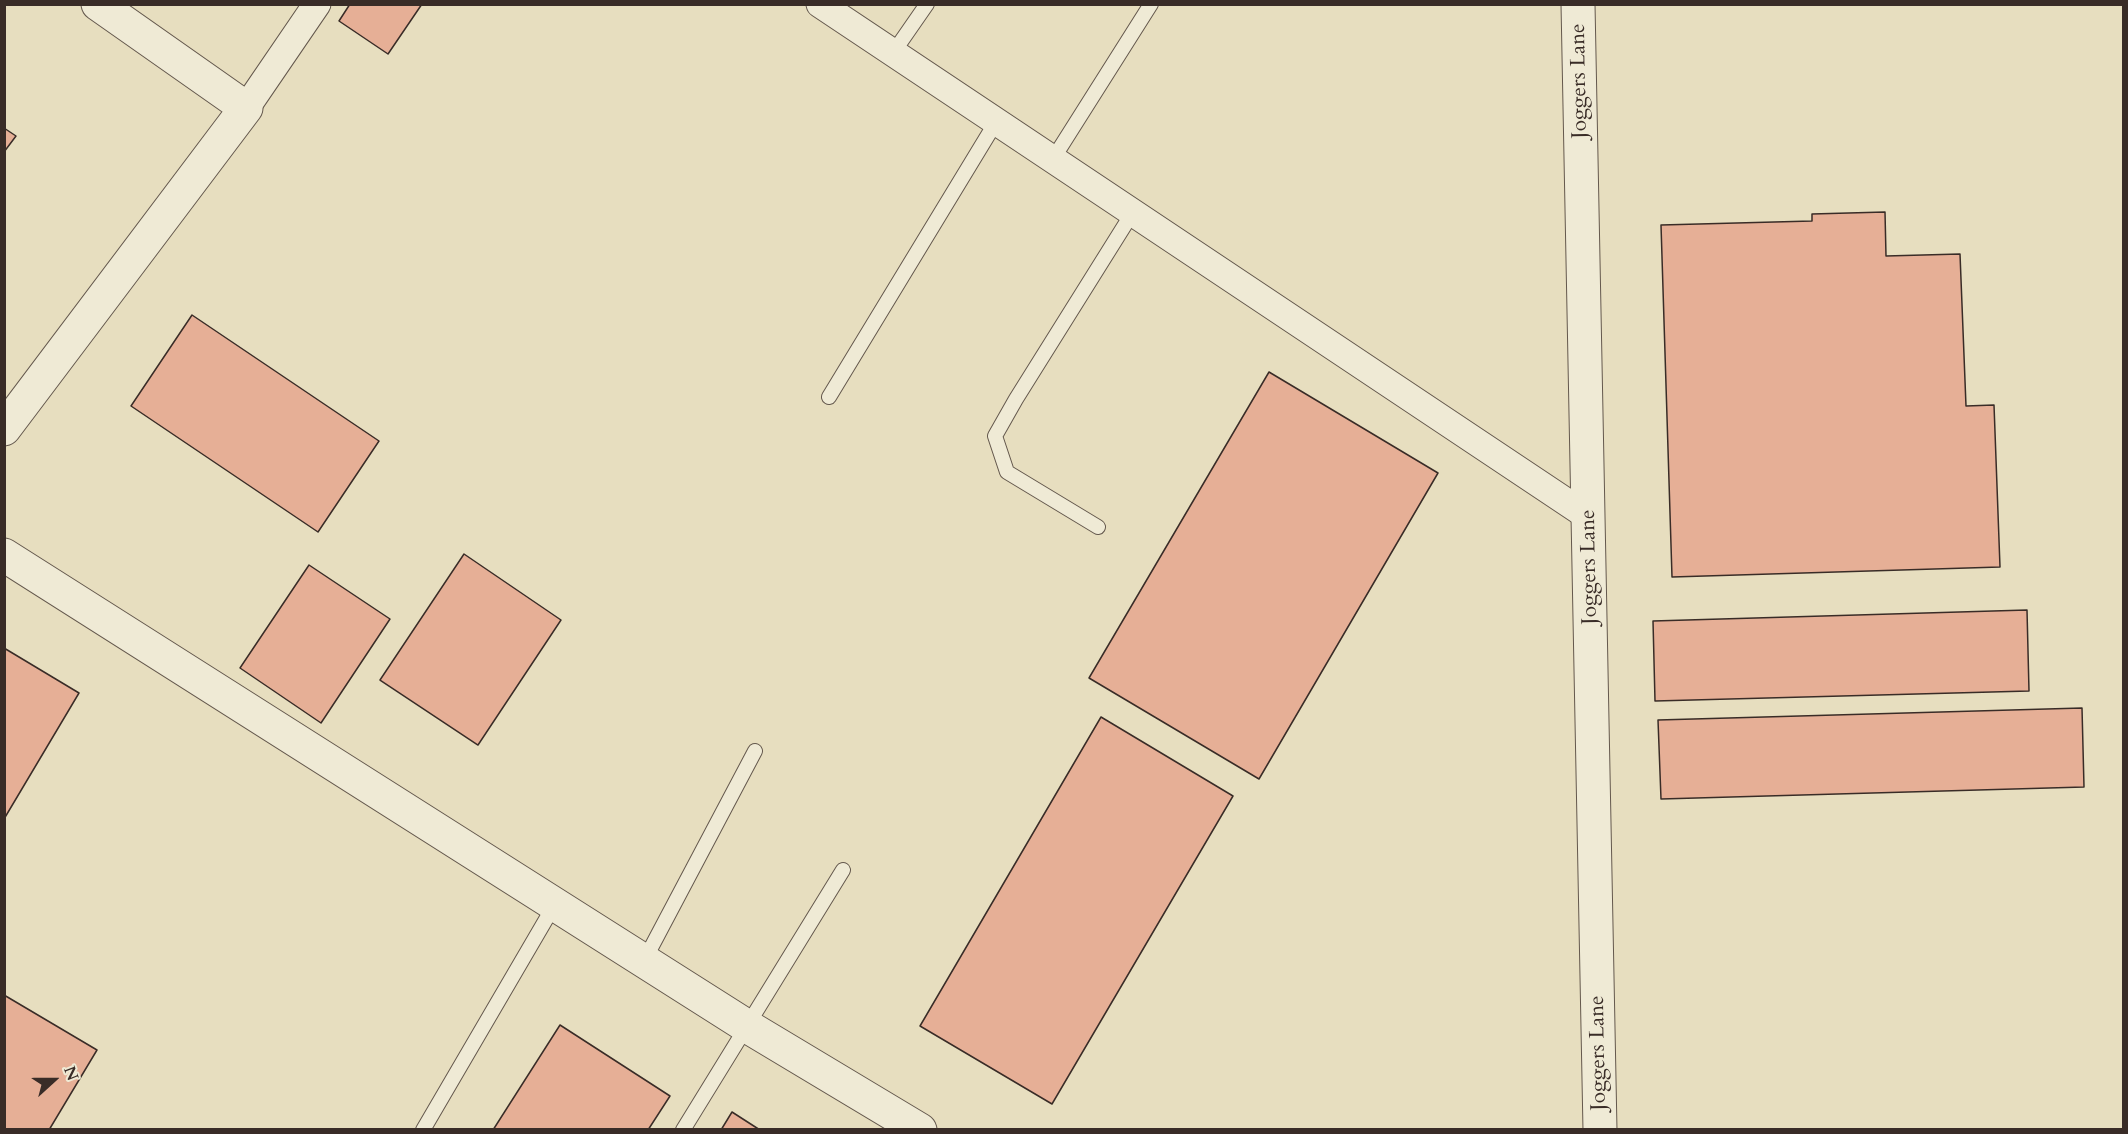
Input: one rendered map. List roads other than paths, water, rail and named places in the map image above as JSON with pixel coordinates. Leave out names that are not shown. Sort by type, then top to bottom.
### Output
[{"type":"street","points":[[98,4],[246,108]]},
{"type":"street","points":[[4,429],[246,108],[316,4]]},
{"type":"street","points":[[820,4],[1589,517]]},
{"type":"street","name":"Joggers Lane","points":[[1578,4],[1600,1130]]},
{"type":"street","points":[[4,555],[644,961],[920,1130]]},
{"type":"lane","points":[[893,53],[927,4]]},
{"type":"lane","points":[[1053,159],[1151,4]]},
{"type":"lane","points":[[829,397],[996,122]]},
{"type":"lane","points":[[1098,527],[1007,472],[995,436],[1132,212]]},
{"type":"lane","points":[[644,961],[755,751]]},
{"type":"lane","points":[[683,1130],[843,870]]},
{"type":"lane","points":[[423,1130],[555,904]]}]
